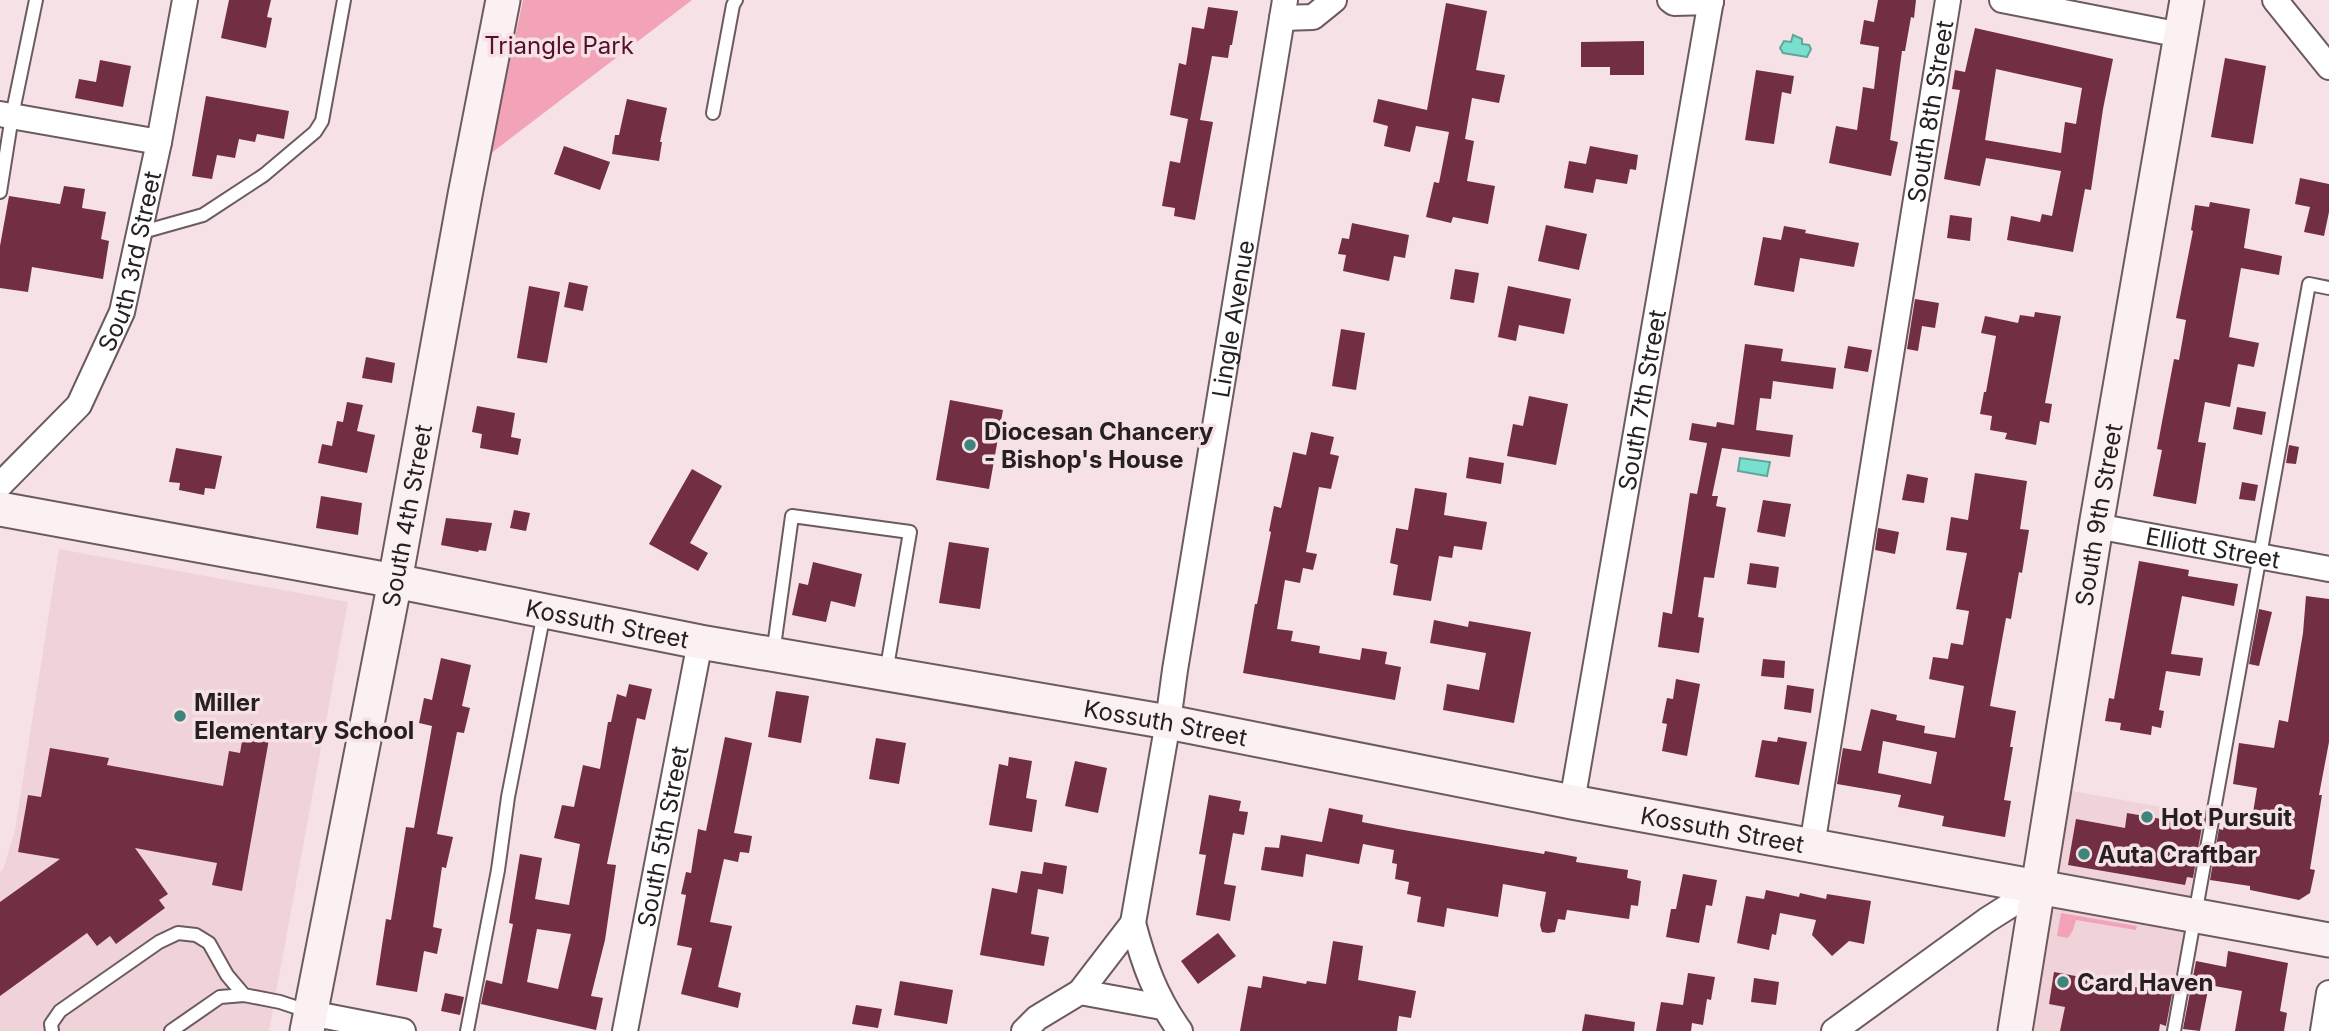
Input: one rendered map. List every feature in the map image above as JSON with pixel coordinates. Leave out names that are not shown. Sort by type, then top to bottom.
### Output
[{"type":"street","name":"South 3rd Street","points":[[0,485],[79,405],[122,312],[159,142],[185,0]]},
{"type":"street","name":"South 4th Street","points":[[309,1022],[396,580],[503,0]]},
{"type":"street","points":[[1284,9],[1313,17],[1334,0]]},
{"type":"street","points":[[1670,0],[1674,3],[1711,1]]},
{"type":"street","name":"South 8th Street","points":[[1812,846],[1948,0]]},
{"type":"street","points":[[2002,0],[2181,35]]},
{"type":"street","name":"South 9th Street","points":[[2015,1031],[2096,526],[2187,0]]},
{"type":"street","points":[[2275,0],[2329,67]]},
{"type":"street","name":"South 7th Street","points":[[1572,802],[1711,1]]},
{"type":"street","name":"Lingle Avenue","points":[[1133,923],[1284,9]]},
{"type":"street","points":[[6,115],[159,142]]},
{"type":"street","name":"Kossuth Street","points":[[0,509],[396,580],[699,642],[1168,722],[1572,802],[2329,940]]},
{"type":"street","name":"Elliott Street","points":[[2096,526],[2329,569]]},
{"type":"street","name":"South 5th Street","points":[[625,1031],[699,642]]},
{"type":"street","points":[[1834,1031],[1987,920],[2039,887]]},
{"type":"street","points":[[1024,1031],[1037,1018],[1080,992],[1133,923]]},
{"type":"street","points":[[1133,923],[1144,965],[1162,1007],[1180,1031]]},
{"type":"street","points":[[1080,992],[1162,1007]]},
{"type":"street","points":[[2323,1031],[2329,993]]},
{"type":"street","points":[[309,1022],[403,1031]]},
{"type":"lane","points":[[0,192],[6,115],[36,0]]},
{"type":"lane","points":[[139,233],[202,215],[264,174],[316,132],[322,121],[344,0]]},
{"type":"lane","points":[[713,113],[736,0]]},
{"type":"lane","points":[[2174,1031],[2309,284],[2329,288]]},
{"type":"lane","points":[[773,654],[792,516],[910,532],[886,674]]},
{"type":"lane","points":[[467,1031],[544,609]]},
{"type":"lane","points":[[52,1031],[51,1024],[60,1011],[159,942],[178,933],[196,935],[209,943],[227,975],[244,995]]},
{"type":"lane","points":[[171,1031],[220,997],[244,995],[280,1002],[309,1022]]},
{"type":"shaded area","points":[[1793,35],[1802,39],[1802,44],[1809,45],[1811,49],[1807,57],[1783,53],[1780,48],[1784,41],[1791,42]]},
{"type":"shaded area","points":[[1740,458],[1770,462],[1767,476],[1738,471]]},
{"type":"shaded area","name":"Miller Elementary School","points":[[59,549],[348,602],[269,1031],[0,1031],[0,872],[3,870],[15,830]]},
{"type":"shaded area","points":[[2055,788],[2213,816],[2174,1031],[2016,1031]]},
{"type":"green space","name":"Triangle Park","points":[[523,0],[692,0],[490,154]]},
{"type":"green space","points":[[2061,913],[2137,926],[2136,930],[2076,920],[2068,938],[2057,936]]},
{"type":"building","points":[[229,0],[271,0],[267,17],[272,18],[266,48],[221,38]]},
{"type":"building","points":[[1878,0],[1916,0],[1905,51],[1902,51],[1890,140],[1898,142],[1891,176],[1829,163],[1836,126],[1857,130],[1863,87],[1874,89],[1879,47],[1860,44],[1864,20],[1874,22]]},
{"type":"building","points":[[1446,3],[1487,11],[1476,70],[1505,75],[1499,103],[1472,98],[1465,139],[1474,141],[1467,181],[1495,186],[1488,224],[1453,217],[1451,223],[1426,217],[1434,182],[1439,183],[1449,132],[1416,126],[1410,152],[1384,146],[1388,126],[1373,122],[1378,99],[1427,110]]},
{"type":"building","points":[[1208,7],[1238,11],[1228,58],[1212,56],[1200,120],[1213,122],[1195,220],[1174,216],[1175,208],[1162,206],[1170,161],[1180,163],[1188,119],[1170,115],[1179,63],[1186,65],[1192,27],[1204,29]]},
{"type":"building","points":[[1975,28],[2113,59],[2091,190],[2085,189],[2073,252],[2007,240],[2011,216],[2040,222],[2042,214],[2052,216],[2061,171],[1986,158],[1980,186],[1944,179],[1960,90],[1952,89],[1955,70],[1965,72]],"holes":[[[1996,69],[2082,88],[2076,124],[2065,122],[2061,153],[1985,140]]]},
{"type":"building","points":[[1644,41],[1644,75],[1610,75],[1610,67],[1581,67],[1581,42]]},
{"type":"building","points":[[2225,58],[2266,66],[2253,144],[2211,137]]},
{"type":"building","points":[[100,60],[131,66],[123,107],[75,98],[79,79],[96,82]]},
{"type":"building","points":[[1756,70],[1794,76],[1791,94],[1782,92],[1774,144],[1745,140]]},
{"type":"building","points":[[206,96],[289,111],[284,139],[257,134],[255,142],[239,139],[235,158],[217,155],[212,179],[192,176]]},
{"type":"building","points":[[627,99],[667,108],[659,161],[612,154],[615,135],[619,135]]},
{"type":"building","points":[[564,146],[610,162],[600,190],[554,174]]},
{"type":"building","points":[[1590,146],[1638,155],[1636,170],[1630,169],[1627,184],[1596,179],[1593,193],[1564,188],[1569,161],[1586,164]]},
{"type":"building","points":[[2300,178],[2329,184],[2329,212],[2324,236],[2304,232],[2310,207],[2295,204]]},
{"type":"building","points":[[64,186],[85,189],[82,208],[106,212],[101,239],[109,241],[103,279],[32,267],[28,292],[0,288],[0,246],[9,196],[60,204]]},
{"type":"building","points":[[2210,202],[2250,209],[2244,248],[2282,256],[2279,275],[2241,268],[2229,337],[2259,343],[2254,367],[2238,364],[2230,407],[2205,402],[2198,442],[2206,443],[2196,504],[2153,496],[2162,450],[2157,449],[2162,422],[2174,359],[2179,360],[2186,320],[2176,318],[2193,231],[2195,205],[2209,207]]},
{"type":"building","points":[[1950,215],[1972,218],[1970,241],[1947,238]]},
{"type":"building","points":[[1352,223],[1409,235],[1405,258],[1394,256],[1389,281],[1343,271],[1346,255],[1338,254],[1342,238],[1349,239]]},
{"type":"building","points":[[1546,225],[1587,234],[1579,270],[1538,261]]},
{"type":"building","points":[[1784,226],[1806,230],[1805,233],[1859,243],[1854,267],[1800,258],[1794,292],[1754,285],[1763,237],[1781,240]]},
{"type":"building","points":[[1455,269],[1479,273],[1474,303],[1450,299]]},
{"type":"building","points":[[569,282],[588,286],[583,311],[564,307]]},
{"type":"building","points":[[529,286],[560,292],[547,363],[517,358]]},
{"type":"building","points":[[1508,286],[1571,299],[1564,334],[1519,325],[1516,341],[1498,337]]},
{"type":"building","points":[[1915,299],[1939,303],[1935,328],[1922,326],[1918,351],[1907,349]]},
{"type":"building","points":[[2035,312],[2061,316],[2045,403],[2052,404],[2049,423],[2040,421],[2036,445],[2005,439],[2007,433],[1990,430],[1992,416],[1980,414],[1996,336],[1981,333],[1985,316],[2018,323],[2020,315],[2034,317]]},
{"type":"building","points":[[1341,329],[1365,333],[1356,390],[1332,386]]},
{"type":"building","points":[[1745,344],[1783,349],[1781,361],[1836,368],[1833,389],[1773,381],[1771,399],[1760,398],[1756,430],[1793,435],[1790,457],[1722,448],[1712,496],[1718,496],[1716,506],[1726,508],[1714,578],[1704,577],[1698,617],[1704,618],[1699,653],[1658,647],[1663,612],[1672,614],[1690,493],[1697,494],[1707,443],[1689,440],[1692,423],[1716,427],[1717,422],[1734,425]]},
{"type":"building","points":[[1848,346],[1872,350],[1868,372],[1844,368]]},
{"type":"building","points":[[366,357],[395,363],[392,383],[362,378]]},
{"type":"building","points":[[1529,396],[1568,404],[1556,465],[1507,456],[1513,424],[1523,426]]},
{"type":"building","name":"Diocesan Chancery - Bishop's House","points":[[950,400],[1003,410],[989,489],[936,480]]},
{"type":"building","points":[[347,402],[363,405],[357,431],[375,435],[367,473],[318,463],[322,444],[332,446],[337,421],[343,422]]},
{"type":"building","points":[[477,406],[515,413],[511,437],[521,439],[518,455],[480,448],[482,434],[472,432]]},
{"type":"building","points":[[2237,407],[2266,412],[2262,435],[2233,429]]},
{"type":"building","points":[[1311,432],[1334,437],[1330,454],[1339,456],[1331,489],[1319,487],[1306,552],[1317,554],[1313,570],[1303,568],[1300,583],[1285,580],[1277,629],[1293,631],[1291,641],[1320,646],[1319,653],[1360,660],[1362,648],[1387,652],[1385,664],[1401,667],[1395,700],[1243,673],[1274,506],[1281,508],[1293,452],[1306,455]]},
{"type":"building","points":[[2289,445],[2299,447],[2296,464],[2286,463]]},
{"type":"building","points":[[176,448],[222,456],[215,489],[205,488],[204,495],[179,490],[180,483],[169,482]]},
{"type":"building","points":[[1469,457],[1504,463],[1501,484],[1466,478]]},
{"type":"building","points":[[692,469],[722,486],[690,543],[708,553],[698,571],[649,544]]},
{"type":"building","points":[[1975,473],[2027,481],[2020,529],[2029,530],[2022,573],[2019,572],[2011,619],[2006,618],[1990,706],[2016,711],[2004,800],[2011,801],[2005,837],[1942,826],[1944,816],[1898,807],[1901,795],[1837,784],[1843,748],[1861,751],[1871,709],[1897,715],[1896,720],[1925,726],[1924,733],[1955,738],[1964,686],[1929,679],[1933,657],[1948,659],[1951,643],[1963,645],[1969,611],[1956,609],[1967,553],[1946,550],[1951,517],[1968,520]],"holes":[[[1883,741],[1937,752],[1931,784],[1878,773]]]},
{"type":"building","points":[[1907,474],[1928,478],[1924,503],[1902,500]]},
{"type":"building","points":[[2242,482],[2258,485],[2255,501],[2239,499]]},
{"type":"building","points":[[1415,488],[1447,493],[1444,515],[1487,522],[1482,550],[1454,546],[1452,558],[1439,556],[1431,601],[1393,595],[1398,565],[1390,563],[1396,528],[1408,530]]},
{"type":"building","points":[[321,496],[362,503],[358,535],[316,528]]},
{"type":"building","points":[[1763,500],[1791,504],[1785,537],[1757,532]]},
{"type":"building","points":[[514,510],[530,513],[526,531],[510,528]]},
{"type":"building","points":[[446,518],[492,523],[486,551],[441,545]]},
{"type":"building","points":[[1878,528],[1899,532],[1895,554],[1875,550]]},
{"type":"building","points":[[949,542],[989,548],[980,609],[939,603]]},
{"type":"building","points":[[2139,561],[2189,570],[2188,576],[2238,584],[2234,606],[2182,596],[2171,654],[2203,658],[2200,676],[2166,671],[2159,710],[2164,711],[2161,728],[2152,726],[2151,735],[2120,730],[2121,723],[2105,721],[2109,698],[2114,699]]},
{"type":"building","points":[[813,562],[862,574],[855,607],[831,601],[826,622],[792,615],[799,583],[808,585]]},
{"type":"building","points":[[1750,563],[1779,567],[1776,588],[1747,584]]},
{"type":"building","points":[[2306,596],[2329,599],[2329,742],[2310,869],[2315,870],[2310,893],[2299,900],[2250,890],[2250,886],[2210,880],[2219,829],[2223,830],[2225,821],[2251,825],[2257,788],[2233,784],[2239,743],[2274,748],[2279,720],[2288,722],[2303,633]]},
{"type":"building","points":[[2259,609],[2272,612],[2259,666],[2249,664]]},
{"type":"building","points":[[1434,620],[1468,627],[1469,621],[1531,632],[1514,723],[1443,710],[1447,684],[1479,690],[1486,653],[1430,643]]},
{"type":"building","points":[[441,658],[471,665],[462,706],[470,708],[464,733],[457,732],[437,834],[453,837],[446,868],[442,867],[433,927],[442,929],[437,954],[424,951],[417,992],[376,985],[386,919],[391,920],[406,827],[414,828],[432,726],[419,723],[424,698],[432,700]]},
{"type":"building","points":[[1763,659],[1785,661],[1784,678],[1761,676]]},
{"type":"building","points":[[1676,679],[1700,684],[1687,756],[1662,751],[1667,724],[1662,723],[1667,698],[1673,699]]},
{"type":"building","points":[[629,684],[652,689],[645,720],[637,718],[607,864],[616,865],[605,940],[591,996],[603,998],[596,1030],[481,1004],[486,980],[502,984],[513,924],[509,923],[520,854],[542,858],[535,899],[569,905],[580,844],[554,838],[562,805],[574,807],[583,765],[600,769],[608,722],[611,722],[617,694],[626,697]],"holes":[[[537,929],[571,934],[558,989],[527,982]]]},
{"type":"building","points":[[1787,685],[1814,689],[1811,713],[1784,709]]},
{"type":"building","points":[[776,691],[809,696],[801,743],[768,737]]},
{"type":"building","points":[[245,723],[271,728],[242,891],[212,885],[217,863],[135,848],[168,894],[159,900],[165,908],[116,944],[110,936],[97,946],[87,933],[0,996],[0,902],[60,859],[18,852],[28,795],[41,797],[50,748],[109,758],[107,765],[223,786],[229,751],[240,753]]},
{"type":"building","points":[[725,737],[752,743],[734,833],[752,836],[749,853],[740,852],[738,862],[724,859],[710,922],[732,926],[718,987],[741,993],[738,1008],[681,994],[692,948],[677,945],[686,895],[681,894],[686,872],[691,873],[698,829],[706,831]]},
{"type":"building","points":[[1778,737],[1807,742],[1799,785],[1755,777],[1762,740],[1777,742]]},
{"type":"building","points":[[876,738],[906,743],[899,784],[869,779]]},
{"type":"building","points":[[1009,757],[1032,761],[1026,798],[1037,800],[1032,832],[989,825],[999,764],[1008,766]]},
{"type":"building","points":[[1075,761],[1107,768],[1098,813],[1065,806]]},
{"type":"building","points":[[1209,795],[1241,801],[1239,811],[1248,812],[1244,835],[1233,833],[1224,884],[1236,886],[1230,921],[1196,915],[1206,855],[1199,854]]},
{"type":"building","points":[[1329,808],[1363,815],[1362,822],[1544,854],[1545,851],[1577,857],[1576,862],[1628,870],[1627,878],[1641,881],[1638,906],[1631,905],[1629,919],[1567,910],[1565,920],[1558,919],[1555,932],[1548,933],[1542,932],[1540,925],[1546,892],[1503,884],[1498,917],[1447,908],[1444,927],[1417,922],[1421,897],[1407,894],[1409,882],[1395,879],[1397,864],[1392,863],[1394,850],[1363,844],[1359,864],[1306,854],[1303,877],[1261,870],[1265,847],[1279,848],[1281,835],[1322,842]]},
{"type":"building","points":[[2127,813],[2202,826],[2193,878],[2187,877],[2185,885],[2068,865],[2076,819],[2125,828]]},
{"type":"building","points":[[1044,862],[1067,866],[1063,894],[1038,889],[1031,934],[1049,937],[1044,966],[980,955],[992,888],[1017,893],[1021,871],[1042,874]]},
{"type":"building","points":[[1683,874],[1717,880],[1712,906],[1706,905],[1699,943],[1666,937],[1671,909],[1676,909]]},
{"type":"building","points":[[1766,890],[1799,897],[1800,893],[1826,899],[1827,894],[1871,901],[1864,944],[1849,941],[1832,956],[1812,935],[1816,920],[1780,913],[1776,935],[1772,934],[1769,950],[1737,943],[1746,896],[1764,899]]},
{"type":"building","points":[[1218,933],[1236,956],[1198,984],[1181,961]]},
{"type":"building","points":[[1333,941],[1363,946],[1358,980],[1416,991],[1411,1018],[1399,1016],[1397,1031],[1240,1031],[1248,986],[1261,988],[1263,976],[1306,984],[1307,981],[1326,984]]},
{"type":"building","points":[[2228,951],[2288,963],[2280,1011],[2287,1013],[2284,1031],[2235,1031],[2242,991],[2209,985],[2200,1031],[2183,1029],[2196,961],[2226,967]]},
{"type":"building","points":[[2054,972],[2172,994],[2166,1026],[2160,1024],[2159,1031],[2060,1031],[2065,1007],[2049,1004]]},
{"type":"building","points":[[1688,973],[1715,977],[1711,1000],[1707,999],[1703,1025],[1692,1023],[1691,1031],[1656,1031],[1661,1002],[1683,1005]]},
{"type":"building","points":[[1754,978],[1779,982],[1776,1005],[1751,1002]]},
{"type":"building","points":[[900,981],[953,990],[947,1024],[894,1015]]},
{"type":"building","points":[[445,993],[464,997],[460,1015],[441,1011]]},
{"type":"building","points":[[856,1005],[882,1009],[878,1028],[852,1024]]},
{"type":"building","points":[[1585,1014],[1635,1022],[1634,1031],[1582,1031]]},
{"type":"place","name":"Diocesan Chancery - Bishop's House","points":[[970,445]]},
{"type":"place","name":"Miller Elementary School","points":[[180,716]]},
{"type":"place","name":"Hot Pursuit","points":[[2147,817]]},
{"type":"place","name":"Auta Craftbar","points":[[2084,854]]},
{"type":"place","name":"Card Haven","points":[[2063,982]]}]
